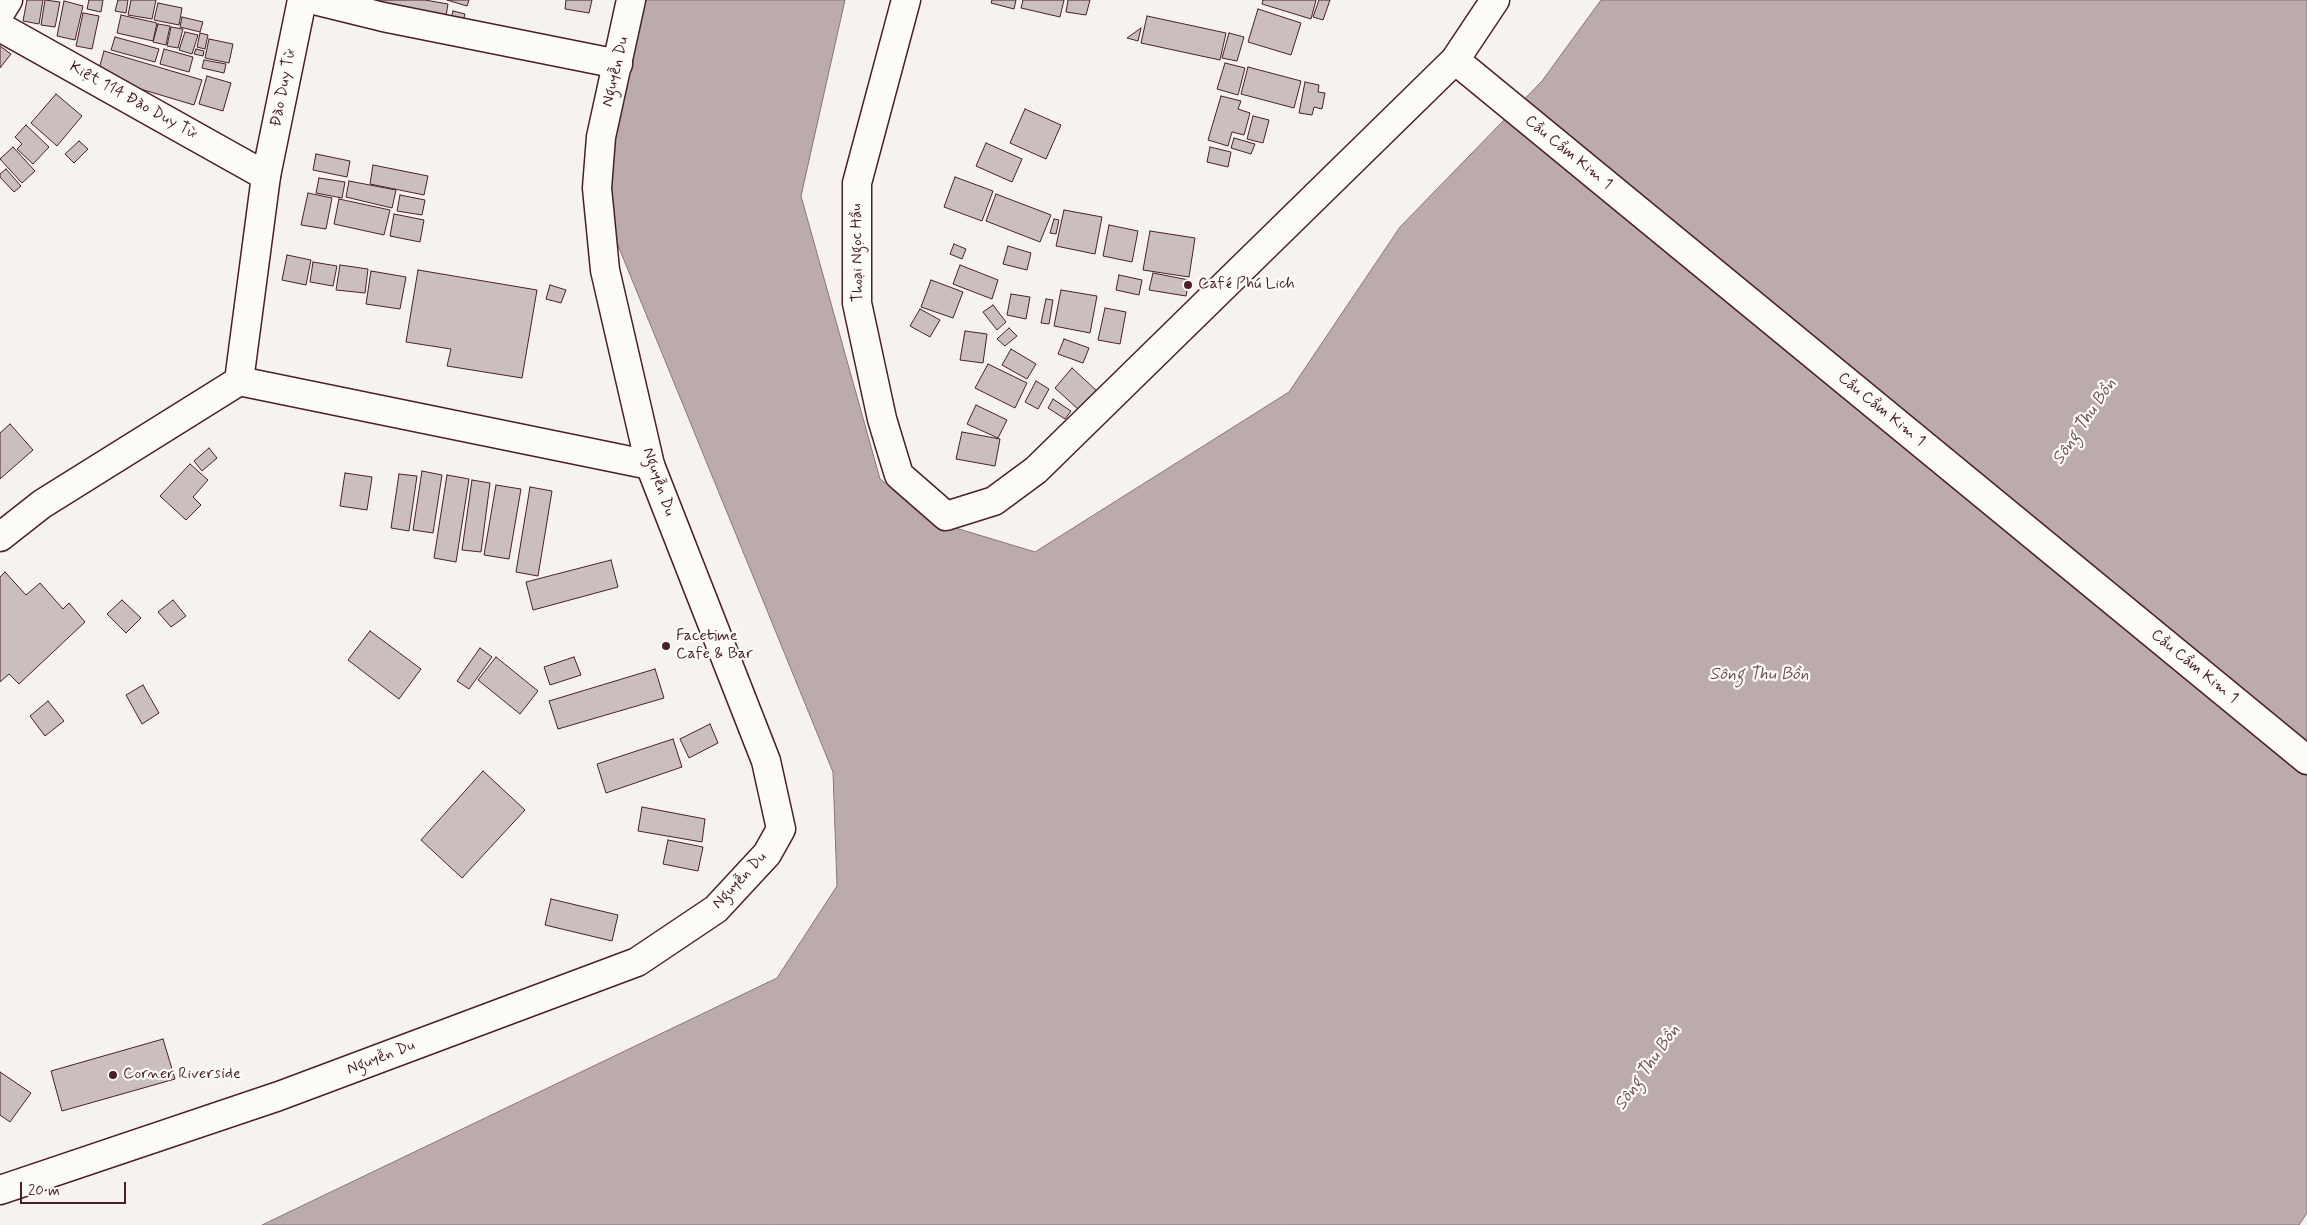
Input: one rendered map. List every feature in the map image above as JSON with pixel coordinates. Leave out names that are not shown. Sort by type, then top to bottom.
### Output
[{"type":"street","points":[[0,13],[8,0]]},
{"type":"street","name":"Đào Duy Từ","points":[[239,381],[266,176],[302,0]]},
{"type":"street","points":[[314,0],[383,17],[618,64]]},
{"type":"street","name":"Nguyễn Du","points":[[0,1190],[278,1096],[637,962],[716,909],[767,854],[781,829],[766,761],[650,465],[605,270],[597,188],[601,137],[632,0]]},
{"type":"street","name":"Thoại Ngọc Hầu","points":[[906,0],[857,183],[857,303],[882,419],[899,475],[946,516],[994,501],[1036,470],[1455,60]]},
{"type":"street","points":[[1455,60],[1494,0]]},
{"type":"street","name":"Kiệt 114 Đào Duy Từ","points":[[0,27],[266,176]]},
{"type":"street","name":"Cầu Cẩm Kim 1","points":[[1455,60],[2307,760]]},
{"type":"street","points":[[0,537],[42,504],[239,381],[650,465]]},
{"type":"water","name":"Sông Thu Bồn","points":[[644,0],[845,0],[801,196],[880,479],[936,522],[1035,552],[1289,392],[1400,227],[1542,81],[1601,0],[2307,0],[2307,1213],[2299,1225],[262,1225],[777,978],[837,886],[833,772],[615,238],[605,177]]},
{"type":"building","points":[[27,0],[43,0],[39,24],[23,21]]},
{"type":"building","points":[[45,0],[60,2],[55,27],[41,25]]},
{"type":"building","points":[[89,0],[103,0],[101,12],[87,9]]},
{"type":"building","points":[[118,0],[128,0],[126,13],[115,11]]},
{"type":"building","points":[[131,0],[156,0],[152,19],[128,15]]},
{"type":"building","points":[[372,0],[425,0],[448,4],[445,22],[371,8]]},
{"type":"building","points":[[447,0],[469,0],[467,6]]},
{"type":"building","points":[[566,0],[592,0],[589,13],[565,9]]},
{"type":"building","points":[[992,0],[1016,0],[1014,9],[991,3]]},
{"type":"building","points":[[1023,0],[1064,0],[1060,17],[1021,8]]},
{"type":"building","points":[[1068,0],[1090,0],[1086,15],[1066,12]]},
{"type":"building","points":[[1263,0],[1316,0],[1311,19],[1262,4]]},
{"type":"building","points":[[1319,0],[1330,0],[1323,20],[1313,17]]},
{"type":"building","points":[[64,1],[83,6],[75,40],[57,36]]},
{"type":"building","points":[[158,3],[182,8],[179,25],[154,20]]},
{"type":"building","points":[[1258,9],[1301,23],[1291,55],[1248,42]]},
{"type":"building","points":[[453,11],[465,14],[461,29],[449,26]]},
{"type":"building","points":[[83,13],[99,16],[92,49],[76,46]]},
{"type":"building","points":[[121,15],[157,23],[153,41],[117,33]]},
{"type":"building","points":[[1147,16],[1226,33],[1220,60],[1141,43]]},
{"type":"building","points":[[182,17],[203,22],[200,32],[180,27]]},
{"type":"building","points":[[158,24],[170,26],[166,45],[153,42]]},
{"type":"building","points":[[171,27],[183,29],[178,48],[167,46]]},
{"type":"building","points":[[1141,28],[1138,41],[1127,38]]},
{"type":"building","points":[[185,32],[198,35],[192,54],[179,50]]},
{"type":"building","points":[[200,33],[208,35],[205,49],[197,47]]},
{"type":"building","points":[[1229,33],[1244,37],[1237,61],[1222,58]]},
{"type":"building","points":[[115,37],[159,49],[155,62],[111,50]]},
{"type":"building","points":[[209,39],[233,44],[229,63],[205,58]]},
{"type":"building","points":[[0,46],[11,54],[0,68]]},
{"type":"building","points":[[164,49],[193,57],[189,72],[160,64]]},
{"type":"building","points":[[196,49],[204,51],[203,56],[194,54]]},
{"type":"building","points":[[104,51],[202,80],[194,105],[97,76]]},
{"type":"building","points":[[204,60],[226,64],[224,73],[202,68]]},
{"type":"building","points":[[1225,63],[1245,68],[1238,95],[1217,89]]},
{"type":"building","points":[[1248,67],[1301,81],[1294,108],[1241,94]]},
{"type":"building","points":[[207,76],[231,83],[223,111],[199,104]]},
{"type":"building","points":[[1305,82],[1319,85],[1318,92],[1325,93],[1322,109],[1314,107],[1312,115],[1299,113]]},
{"type":"building","points":[[56,94],[82,116],[57,146],[31,123]]},
{"type":"building","points":[[1221,96],[1241,101],[1238,109],[1250,113],[1244,135],[1232,132],[1228,146],[1208,140]]},
{"type":"building","points":[[1025,109],[1061,125],[1046,159],[1010,143]]},
{"type":"building","points":[[1253,116],[1269,120],[1263,143],[1247,139]]},
{"type":"building","points":[[26,125],[49,147],[33,164],[17,149],[22,144],[15,137]]},
{"type":"building","points":[[1234,138],[1255,144],[1251,154],[1231,148]]},
{"type":"building","points":[[79,141],[88,149],[74,163],[65,154]]},
{"type":"building","points":[[986,143],[1022,159],[1012,182],[976,166]]},
{"type":"building","points":[[13,147],[35,171],[22,183],[0,159]]},
{"type":"building","points":[[1210,147],[1231,152],[1228,167],[1207,162]]},
{"type":"building","points":[[316,154],[350,161],[347,177],[313,170]]},
{"type":"building","points":[[373,165],[428,176],[424,195],[370,184]]},
{"type":"building","points":[[6,169],[21,186],[14,192],[0,177],[0,174]]},
{"type":"building","points":[[955,177],[993,191],[982,221],[944,207]]},
{"type":"building","points":[[319,178],[345,182],[342,198],[316,193]]},
{"type":"building","points":[[349,181],[396,190],[392,208],[346,197]]},
{"type":"building","points":[[308,193],[332,198],[326,229],[301,225]]},
{"type":"building","points":[[996,194],[1051,215],[1040,242],[986,221]]},
{"type":"building","points":[[400,195],[425,200],[422,215],[397,211]]},
{"type":"building","points":[[339,199],[390,210],[384,235],[334,224]]},
{"type":"building","points":[[1064,210],[1102,217],[1095,254],[1056,246]]},
{"type":"building","points":[[394,214],[424,220],[420,242],[390,236]]},
{"type":"building","points":[[1054,219],[1059,220],[1056,234],[1050,233]]},
{"type":"building","points":[[1109,225],[1138,231],[1132,262],[1103,256]]},
{"type":"building","points":[[1150,231],[1195,238],[1189,277],[1143,270]]},
{"type":"building","points":[[954,244],[966,249],[962,259],[950,254]]},
{"type":"building","points":[[1008,246],[1031,253],[1027,270],[1003,264]]},
{"type":"building","points":[[287,255],[311,260],[306,285],[282,280]]},
{"type":"building","points":[[313,262],[337,266],[333,286],[310,282]]},
{"type":"building","points":[[340,265],[368,269],[365,293],[336,290]]},
{"type":"building","points":[[960,265],[998,280],[992,299],[953,284]]},
{"type":"building","points":[[418,270],[537,290],[522,378],[447,366],[451,349],[406,342]]},
{"type":"building","points":[[371,271],[406,277],[400,309],[366,304]]},
{"type":"building","points":[[1153,273],[1189,280],[1186,296],[1149,290]]},
{"type":"building","points":[[1119,275],[1142,280],[1139,295],[1116,290]]},
{"type":"building","points":[[931,280],[963,292],[953,318],[921,307]]},
{"type":"building","points":[[550,285],[566,290],[561,303],[546,299]]},
{"type":"building","points":[[1061,290],[1097,296],[1090,333],[1054,326]]},
{"type":"building","points":[[1011,294],[1030,297],[1026,319],[1007,315]]},
{"type":"building","points":[[1046,299],[1053,300],[1049,324],[1041,323]]},
{"type":"building","points":[[993,305],[1006,322],[997,330],[983,312]]},
{"type":"building","points":[[1105,308],[1126,312],[1120,344],[1098,340]]},
{"type":"building","points":[[920,309],[940,320],[930,337],[910,326]]},
{"type":"building","points":[[1009,328],[1017,336],[1005,346],[997,339]]},
{"type":"building","points":[[965,331],[987,334],[983,363],[960,360]]},
{"type":"building","points":[[1064,339],[1089,348],[1083,363],[1058,354]]},
{"type":"building","points":[[1011,349],[1036,364],[1027,379],[1002,365]]},
{"type":"building","points":[[988,364],[1027,383],[1015,408],[975,388]]},
{"type":"building","points":[[1072,368],[1097,391],[1080,411],[1055,388]]},
{"type":"building","points":[[1036,381],[1049,389],[1038,409],[1025,402]]},
{"type":"building","points":[[1053,399],[1071,411],[1065,419],[1048,408]]},
{"type":"building","points":[[976,405],[1007,420],[998,438],[967,424]]},
{"type":"building","points":[[10,424],[33,450],[0,479],[0,433]]},
{"type":"building","points":[[962,432],[1000,439],[995,466],[956,459]]},
{"type":"building","points":[[209,448],[217,458],[202,471],[194,461]]},
{"type":"building","points":[[190,464],[208,480],[193,497],[201,505],[186,520],[160,496]]},
{"type":"building","points":[[422,471],[442,475],[433,533],[413,530]]},
{"type":"building","points":[[345,473],[372,477],[367,510],[340,506]]},
{"type":"building","points":[[399,474],[417,476],[409,531],[391,528]]},
{"type":"building","points":[[447,475],[469,479],[456,562],[434,558]]},
{"type":"building","points":[[472,480],[490,483],[481,552],[462,550]]},
{"type":"building","points":[[496,485],[521,489],[509,559],[484,555]]},
{"type":"building","points":[[530,487],[552,491],[538,576],[516,572]]},
{"type":"building","points":[[611,560],[618,587],[533,610],[526,582]]},
{"type":"building","points":[[5,572],[26,595],[40,583],[63,609],[69,603],[85,622],[19,684],[9,674],[0,682],[0,577]]},
{"type":"building","points":[[122,600],[141,618],[126,633],[107,614]]},
{"type":"building","points":[[173,600],[186,616],[171,627],[158,612]]},
{"type":"building","points":[[370,631],[421,669],[399,699],[348,660]]},
{"type":"building","points":[[480,648],[492,657],[469,689],[457,681]]},
{"type":"building","points":[[496,657],[538,691],[520,714],[478,680]]},
{"type":"building","points":[[574,657],[581,675],[550,685],[544,667]]},
{"type":"building","points":[[655,669],[664,698],[558,729],[549,701]]},
{"type":"building","points":[[143,685],[159,713],[142,724],[126,695]]},
{"type":"building","points":[[48,701],[64,721],[45,736],[30,716]]},
{"type":"building","points":[[710,724],[718,743],[689,758],[680,739]]},
{"type":"building","points":[[673,739],[682,767],[606,793],[597,764]]},
{"type":"building","points":[[483,771],[525,810],[462,878],[421,840]]},
{"type":"building","points":[[642,807],[705,819],[702,842],[638,831]]},
{"type":"building","points":[[668,840],[703,847],[698,871],[663,864]]},
{"type":"building","points":[[551,899],[618,915],[612,941],[545,925]]},
{"type":"building","name":"Corner Riverside","points":[[163,1039],[175,1079],[62,1111],[51,1071]]},
{"type":"building","points":[[0,1072],[31,1093],[10,1122],[0,1115]]},
{"type":"place","name":"Café Phú Lich","points":[[1188,285]]},
{"type":"place","name":"Facetime Cafe & Bar","points":[[666,646]]},
{"type":"place","name":"Corner Riverside","points":[[113,1075]]}]
